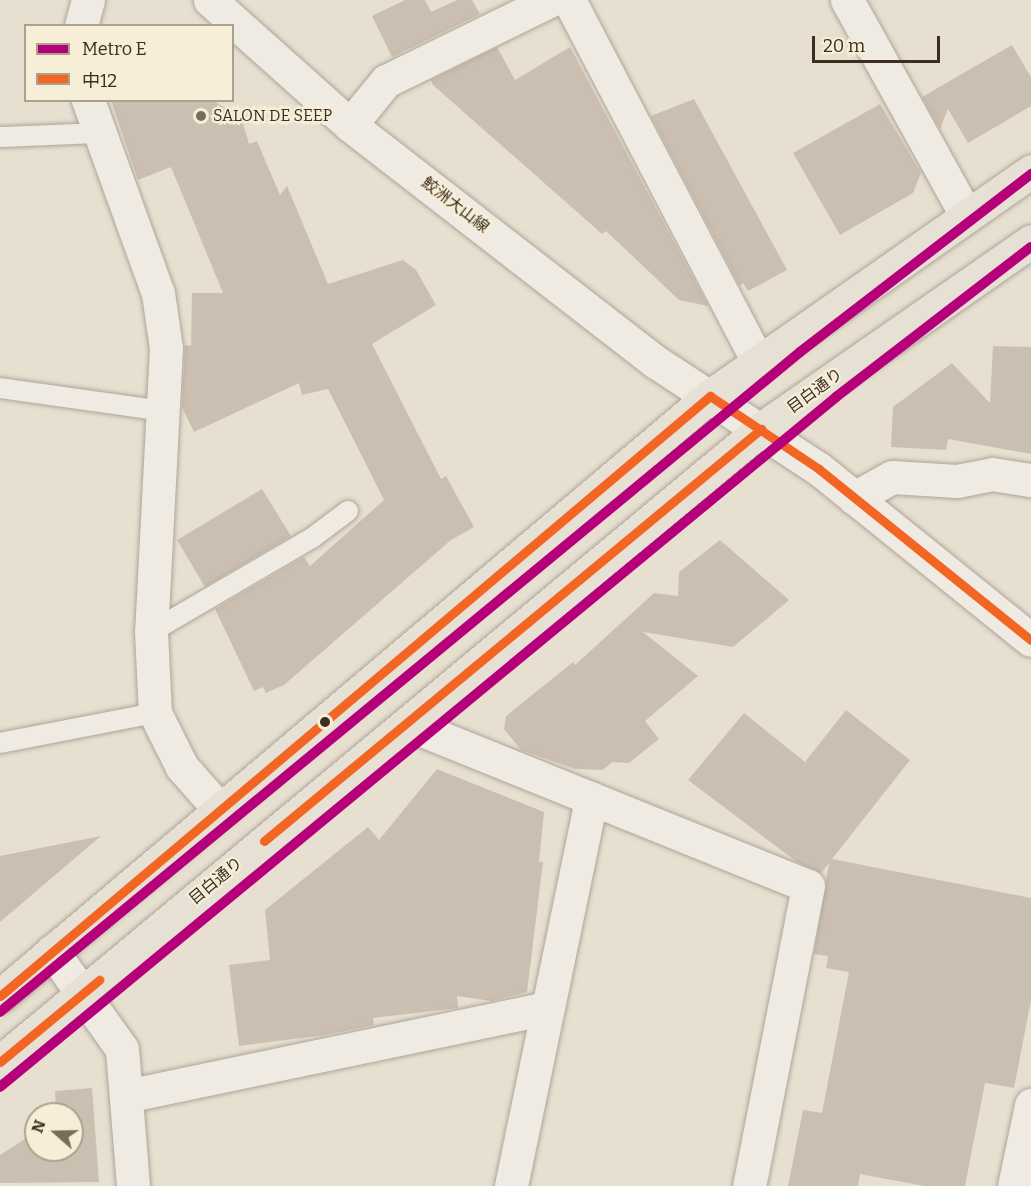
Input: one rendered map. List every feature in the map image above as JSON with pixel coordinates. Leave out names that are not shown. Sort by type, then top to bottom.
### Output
[{"type":"main road","points":[[0,996],[710,396],[1031,171]]},
{"type":"main road","name":"目白通り","points":[[0,1062],[761,429],[1031,241]]},
{"type":"street","points":[[82,24],[88,0]]},
{"type":"street","name":"鮫洲大山線","points":[[210,0],[350,125],[656,362],[761,429],[854,498],[1031,640]]},
{"type":"street","points":[[350,125],[386,81],[551,0]]},
{"type":"street","points":[[569,0],[759,363]]},
{"type":"street","points":[[847,0],[966,215]]},
{"type":"street","points":[[89,102],[158,292],[166,348],[151,633],[155,713],[182,766],[220,810]]},
{"type":"street","points":[[854,498],[892,477],[957,481],[992,474],[1031,480]]},
{"type":"street","points":[[407,724],[808,886],[749,1186]]},
{"type":"street","points":[[511,1186],[591,798]]},
{"type":"street","points":[[52,951],[84,992],[122,1049],[133,1186]]},
{"type":"street","points":[[126,1096],[548,1008]]},
{"type":"street","points":[[1014,1186],[1031,1105]]},
{"type":"lane","points":[[0,137],[99,133]]},
{"type":"lane","points":[[0,388],[163,411]]},
{"type":"lane","points":[[151,633],[312,538],[348,511]]},
{"type":"lane","points":[[0,743],[155,713]]},
{"type":"building","points":[[405,0],[425,0],[431,12],[457,0],[472,0],[480,14],[392,57],[372,16]]},
{"type":"building","points":[[1012,45],[1031,77],[1031,106],[968,143],[948,109],[940,129],[922,97]]},
{"type":"building","points":[[497,47],[515,80],[570,47],[708,306],[679,300],[606,231],[602,234],[433,85],[431,80]]},
{"type":"building","points":[[694,99],[787,270],[748,291],[743,283],[740,286],[651,116]]},
{"type":"building","points":[[112,102],[216,102],[242,120],[249,144],[257,141],[280,195],[287,186],[328,284],[403,260],[416,270],[436,305],[372,344],[441,479],[446,476],[474,527],[451,540],[284,685],[266,693],[263,687],[254,691],[215,609],[304,557],[310,566],[384,500],[328,389],[302,395],[299,383],[194,432],[182,407],[185,345],[191,346],[192,293],[223,293],[171,167],[138,180]]},
{"type":"building","points":[[880,104],[921,173],[913,193],[840,235],[793,153]]},
{"type":"building","points":[[993,346],[1031,347],[1031,454],[948,439],[946,450],[891,447],[893,407],[952,363],[990,403]]},
{"type":"building","points":[[262,489],[291,536],[205,587],[177,540]]},
{"type":"building","points":[[720,540],[789,600],[733,647],[643,632],[698,676],[645,721],[659,739],[629,763],[612,762],[603,770],[575,769],[521,750],[504,729],[506,716],[573,662],[575,665],[654,593],[678,596],[679,572]]},
{"type":"building","points":[[846,710],[910,760],[832,859],[1031,898],[1031,1000],[1014,1088],[985,1083],[965,1186],[924,1186],[860,1174],[858,1186],[788,1186],[803,1110],[822,1113],[849,972],[826,968],[828,956],[814,954],[829,863],[821,873],[797,862],[688,780],[744,713],[805,762]]},
{"type":"building","points":[[437,769],[544,812],[539,862],[543,862],[527,992],[492,1001],[457,996],[458,1008],[373,1018],[374,1025],[325,1035],[239,1046],[229,965],[270,960],[265,910],[368,827],[379,840]]},
{"type":"building","points":[[101,836],[0,922],[0,856]]},
{"type":"building","points":[[92,1088],[99,1182],[0,1183],[0,1155],[24,1140],[24,1162],[84,1162],[84,1102],[55,1102],[55,1091]]},
{"type":"metro line","name":"E","points":[[0,1012],[800,352],[1031,174]]},
{"type":"metro line","name":"E","points":[[0,1087],[836,397],[1031,247]]},
{"type":"transit line","name":"中12","points":[[0,996],[710,396],[819,469],[1031,640]]},
{"type":"transit line","name":"中12","points":[[264,841],[761,429]]},
{"type":"transit line","name":"中12","points":[[0,1062],[99,980]]},
{"type":"place","name":"SALON DE SEEP","points":[[201,116]]}]
